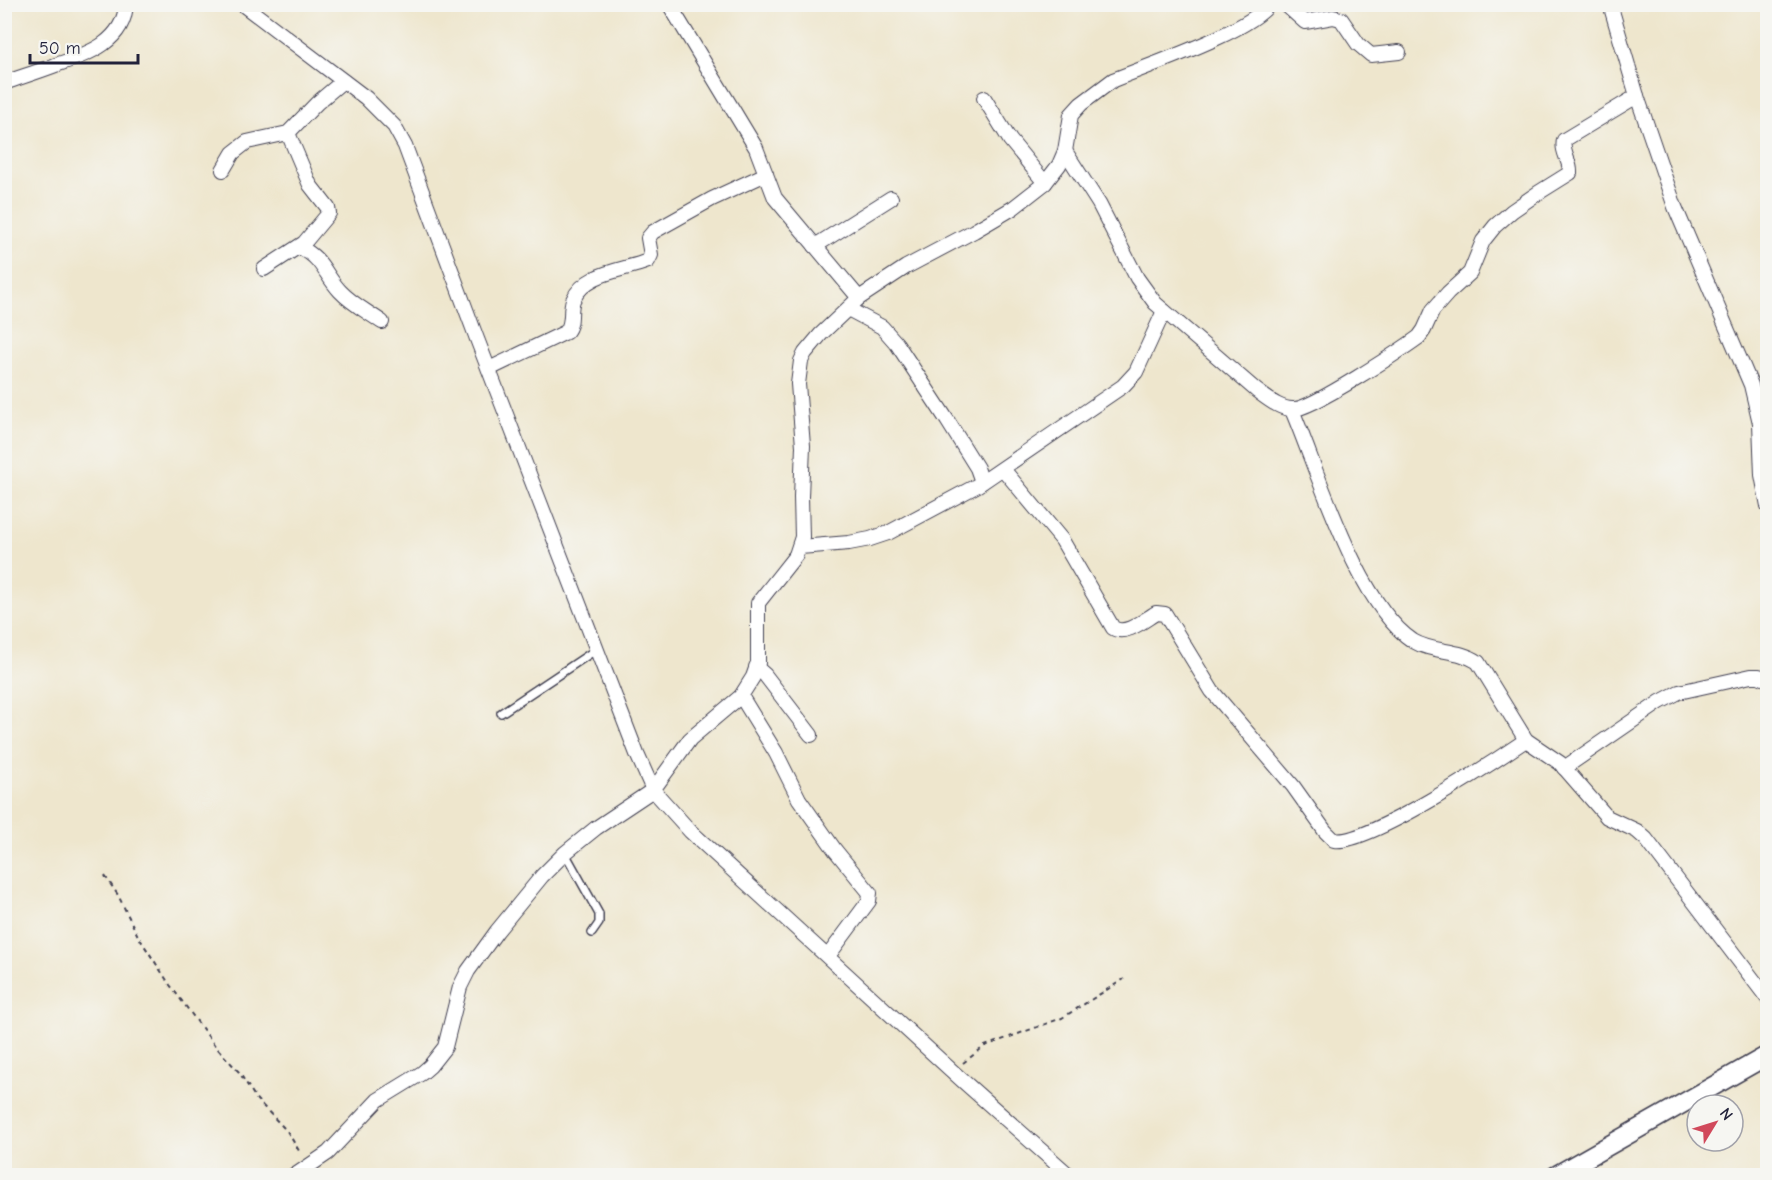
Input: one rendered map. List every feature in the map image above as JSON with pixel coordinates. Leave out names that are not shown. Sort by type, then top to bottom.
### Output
[{"type":"street","points":[[4,83],[82,56],[101,46],[117,32],[126,4]]},
{"type":"street","points":[[242,4],[366,98],[387,117],[405,146],[644,772],[653,790],[690,831],[1070,1176]]},
{"type":"street","points":[[669,4],[756,148],[770,188],[778,202],[859,298]]},
{"type":"street","points":[[294,1176],[340,1142],[378,1100],[422,1073],[437,1058],[447,1040],[460,987],[474,961],[543,876],[564,854],[596,828],[653,790],[690,739],[741,696],[753,677],[759,651],[758,603],[800,547],[802,537],[803,446],[798,384],[801,361],[821,334],[859,298],[906,267],[1003,214],[1045,183],[1059,165],[1065,151],[1071,115],[1101,87],[1227,33],[1253,20],[1269,4]]},
{"type":"street","points":[[1285,4],[1305,22],[1333,17],[1341,19],[1358,44],[1371,55],[1400,52]]},
{"type":"street","points":[[1610,4],[1637,96],[1676,207],[1751,385],[1764,434],[1762,475],[1767,506]]},
{"type":"street","points":[[223,170],[233,153],[247,142],[288,133],[317,103],[343,81]]},
{"type":"street","points":[[1065,151],[1099,204],[1137,278],[1164,311],[1257,391],[1292,410],[1314,404],[1419,337],[1425,330],[1433,310],[1470,273],[1483,241],[1495,226],[1512,211],[1570,173],[1571,168],[1563,148],[1564,140],[1637,96]]},
{"type":"street","points":[[984,98],[1010,140],[1045,183]]},
{"type":"street","points":[[264,269],[299,246],[328,215],[329,211],[310,185],[288,133]]},
{"type":"street","points":[[489,369],[566,332],[571,324],[573,302],[582,288],[597,278],[648,261],[651,255],[648,238],[653,232],[711,199],[766,174]]},
{"type":"street","points":[[815,246],[891,198]]},
{"type":"street","points":[[299,246],[320,260],[339,290],[382,322]]},
{"type":"street","points":[[848,309],[874,322],[897,344],[977,468],[982,482]]},
{"type":"street","points":[[800,547],[849,543],[879,536],[1003,469],[1131,379],[1164,311]]},
{"type":"street","points":[[1292,410],[1357,569],[1402,632],[1422,646],[1468,657],[1478,662],[1526,740],[1564,768],[1612,821],[1637,831],[1646,839],[1767,999]]},
{"type":"street","points":[[1003,469],[1062,540],[1113,628],[1125,631],[1156,613],[1165,614],[1212,691],[1293,786],[1334,840],[1346,841],[1396,818],[1470,777],[1526,740]]},
{"type":"street","points":[[756,667],[765,675],[811,735]]},
{"type":"street","points":[[1564,768],[1660,702],[1684,690],[1751,676],[1759,676],[1767,680]]},
{"type":"street","points":[[741,696],[776,753],[799,799],[835,850],[870,892],[869,901],[828,956]]},
{"type":"street","points":[[1555,1176],[1767,1055]]},
{"type":"lane","points":[[501,713],[597,649]]},
{"type":"lane","points":[[564,854],[599,914],[599,923],[592,933]]},
{"type":"path","points":[[105,876],[118,895],[138,936],[170,985],[216,1047],[239,1072],[257,1101],[283,1126],[309,1166]]},
{"type":"path","points":[[952,1071],[985,1046],[1056,1021],[1124,979]]}]
